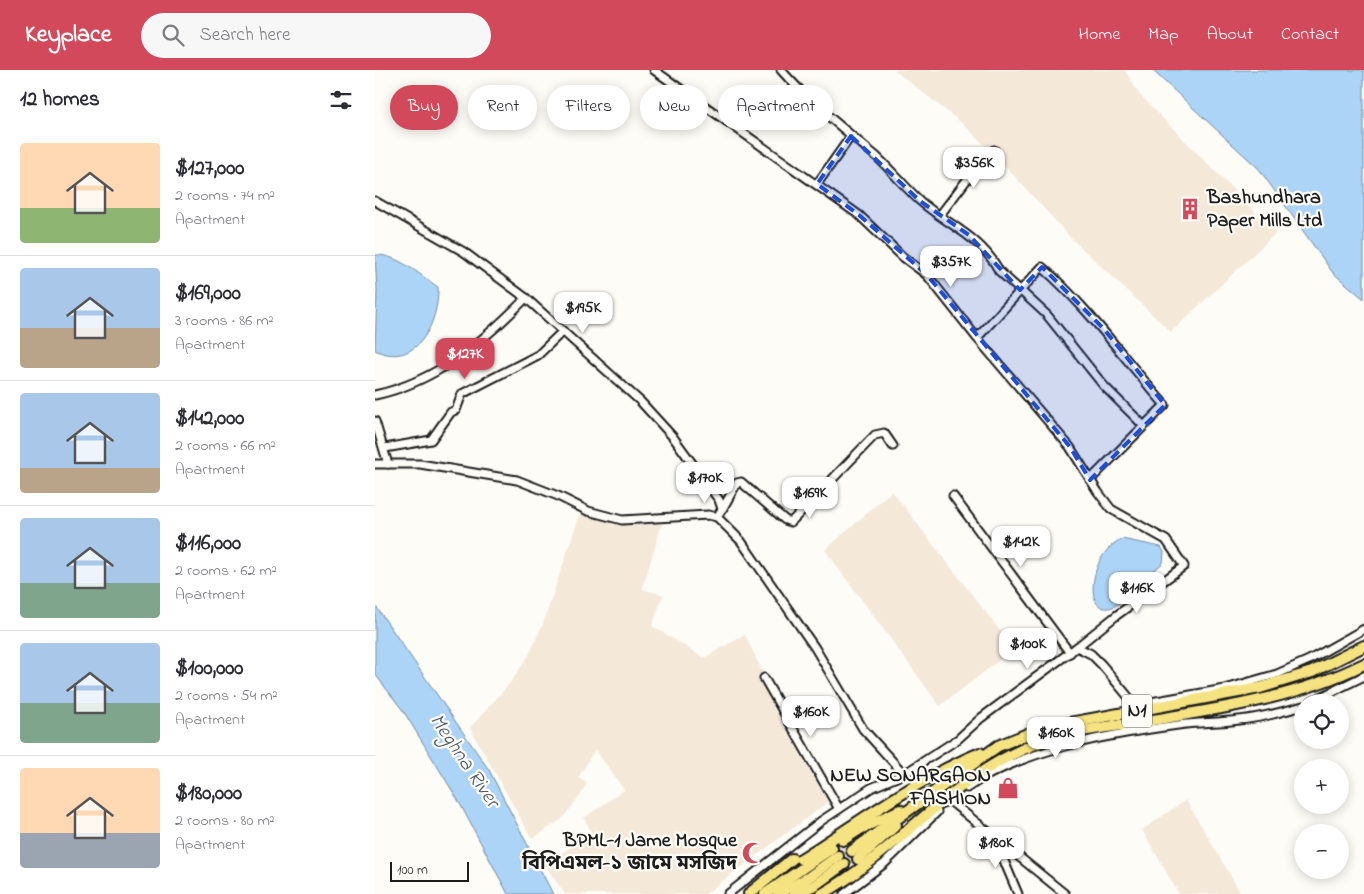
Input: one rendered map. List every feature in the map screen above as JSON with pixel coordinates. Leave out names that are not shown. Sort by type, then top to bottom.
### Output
[{"type":"highway","name":"N1","points":[[795,894],[815,885],[874,810],[945,768],[1035,732],[1070,723],[1260,688],[1312,672],[1364,646]]},
{"type":"highway","name":"N1","points":[[822,894],[886,849],[936,805],[971,778],[1038,742],[1071,733],[1263,700],[1340,676],[1364,664]]},
{"type":"highway","name":"N1","points":[[921,800],[860,829],[851,850],[998,746]]},
{"type":"highway","name":"N1","points":[[749,894],[798,861],[838,856]]},
{"type":"highway","name":"N1","points":[[765,894],[838,856]]},
{"type":"highway","name":"N1","points":[[770,894],[838,856]]},
{"type":"highway","name":"N1","points":[[779,894],[809,877],[838,856]]},
{"type":"highway","name":"N1","points":[[786,894],[812,881],[838,856]]},
{"type":"highway","name":"N1","points":[[808,894],[818,890],[838,856]]},
{"type":"highway","name":"N1","points":[[753,894],[798,861]]},
{"type":"highway","name":"N1","points":[[760,894],[798,861]]},
{"type":"street","points":[[654,70],[859,215],[903,257],[927,275],[977,338],[998,360],[1070,447],[1111,509],[1166,540],[1184,566],[981,718],[958,738],[903,774],[871,788],[839,809],[778,853],[728,894]]},
{"type":"street","points":[[781,70],[805,96],[883,164],[921,201],[969,235],[999,271],[1047,315],[1104,386],[1144,426]]},
{"type":"street","points":[[817,184],[851,136]]},
{"type":"street","points":[[940,215],[975,169],[994,150]]},
{"type":"street","points":[[375,201],[464,252],[526,298],[641,402],[673,437],[716,495],[722,509]]},
{"type":"street","points":[[977,338],[1042,267],[1071,293],[1104,329],[1119,352],[1165,405],[1091,480]]},
{"type":"street","points":[[375,395],[413,382],[463,356],[493,332],[526,298]]},
{"type":"street","points":[[385,448],[431,440],[451,412],[456,410],[463,394],[537,355],[563,331]]},
{"type":"street","points":[[375,421],[385,448],[388,464]]},
{"type":"street","points":[[717,517],[735,486],[741,482],[785,520],[791,522],[875,435],[884,433],[893,446]]},
{"type":"street","points":[[375,464],[420,464],[517,480],[558,496],[588,511],[622,520],[708,515],[717,517],[741,541],[780,596],[815,648],[863,729],[903,774]]},
{"type":"street","points":[[953,496],[1070,653]]},
{"type":"street","points":[[1077,647],[1091,654],[1131,700],[1145,702],[1225,689],[1277,674],[1309,660],[1364,629]]},
{"type":"street","points":[[1327,694],[1364,676]]},
{"type":"street","points":[[764,678],[839,809]]},
{"type":"street","points":[[844,894],[885,863],[950,801],[990,775],[1049,749],[1180,724],[1238,720],[1294,708]]},
{"type":"street","points":[[950,801],[1065,894]]},
{"type":"street","points":[[994,837],[1018,894]]},
{"type":"highlighted area","points":[[851,136],[920,201],[969,235],[1020,290],[1042,267],[1104,329],[1165,405],[1090,480],[1070,447],[927,275],[859,215],[817,184]]},
{"type":"shaded area","points":[[894,70],[1125,70],[1139,94],[1276,233],[1171,332],[1072,239],[992,152],[963,124]]},
{"type":"shaded area","points":[[892,491],[1014,649],[940,706],[825,550]]},
{"type":"shaded area","points":[[581,511],[615,515],[612,525],[662,524],[642,589],[663,595],[652,626],[704,658],[745,635],[777,702],[773,707],[828,802],[705,894],[565,894],[545,865],[591,832],[584,818],[624,790],[595,749],[578,778],[587,783],[580,796],[562,819],[534,838],[531,837],[470,728],[511,682],[530,653],[544,621]]},
{"type":"shaded area","points":[[1186,800],[1240,892],[1239,894],[1179,894],[1142,830]]},
{"type":"water","points":[[1152,70],[1364,70],[1364,299],[1333,273],[1259,169]]},
{"type":"water","points":[[375,255],[392,258],[400,262],[438,287],[437,301],[430,328],[414,348],[403,354],[390,354],[375,350],[377,290]]},
{"type":"water","points":[[1122,539],[1161,547],[1164,552],[1163,563],[1136,585],[1117,605],[1106,608],[1098,605],[1094,596],[1093,584],[1096,571],[1110,547]]},
{"type":"water","name":"Meghna River","points":[[375,605],[489,770],[553,894],[508,894],[458,800],[404,712],[375,674]]},
{"type":"tunnel","points":[[835,851],[846,843]]},
{"type":"tunnel","points":[[844,864],[855,855]]},
{"type":"place","name":"Bashundhara Paper Mills Ltd","points":[[1190,209]]},
{"type":"place","name":"NEW SONARGAON FASHION","points":[[1008,788]]},
{"type":"place","name":"BPML-1 Jame Mosque বিপিএমল-১ জামে মসজিদ","points":[[753,853]]}]
